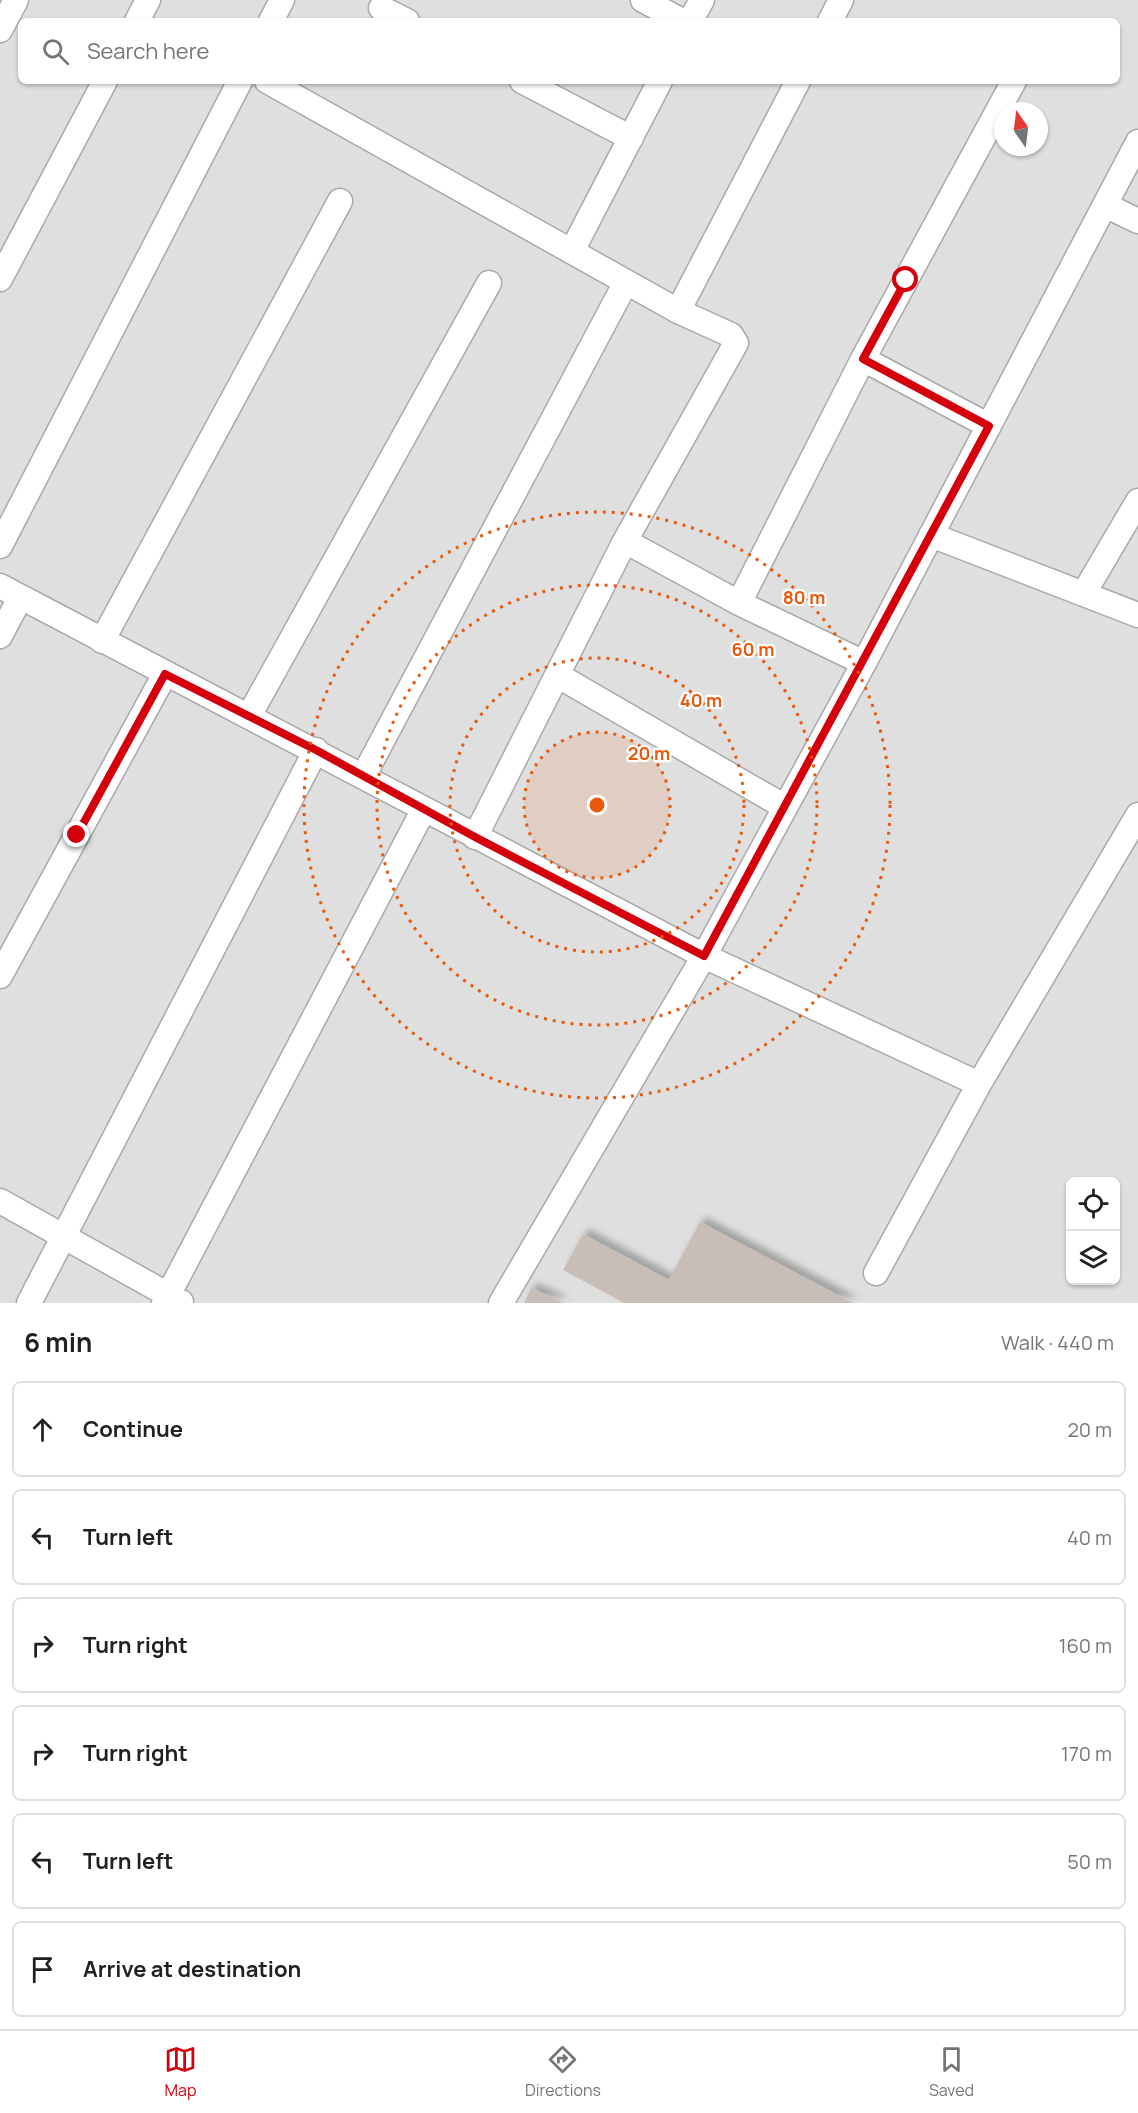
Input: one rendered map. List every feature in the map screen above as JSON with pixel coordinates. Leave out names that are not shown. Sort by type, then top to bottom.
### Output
[{"type":"street","points":[[0,30],[16,0]]},
{"type":"street","points":[[139,18],[148,0]]},
{"type":"street","points":[[273,18],[282,0]]},
{"type":"street","points":[[643,0],[676,18]]},
{"type":"street","points":[[692,18],[702,0]]},
{"type":"street","points":[[832,18],[841,0]]},
{"type":"street","points":[[381,8],[401,18]]},
{"type":"street","points":[[0,279],[103,84]]},
{"type":"street","points":[[0,546],[238,84]]},
{"type":"street","points":[[272,84],[678,311],[731,335],[736,343],[625,541],[475,837]]},
{"type":"street","points":[[528,84],[631,138]]},
{"type":"street","points":[[572,251],[658,84]]},
{"type":"street","points":[[678,311],[795,84]]},
{"type":"street","points":[[739,603],[863,359],[1012,84]]},
{"type":"street","points":[[501,1303],[704,956],[864,663],[1138,142]]},
{"type":"street","points":[[102,641],[340,201]]},
{"type":"street","points":[[1105,205],[1138,221]]},
{"type":"street","points":[[364,775],[626,282]]},
{"type":"street","points":[[249,716],[489,284]]},
{"type":"street","points":[[863,359],[989,426]]},
{"type":"street","points":[[1084,593],[1138,501]]},
{"type":"street","points":[[931,535],[1138,615]]},
{"type":"street","points":[[625,541],[739,603],[864,663]]},
{"type":"street","points":[[0,636],[10,592],[364,775],[475,837],[704,956],[979,1084]]},
{"type":"street","points":[[0,976],[165,674]]},
{"type":"street","points":[[557,675],[785,807]]},
{"type":"street","points":[[28,1303],[65,1236],[316,750]]},
{"type":"street","points":[[0,1202],[65,1236],[171,1300],[424,809]]},
{"type":"street","points":[[876,1273],[979,1084],[1138,814]]},
{"type":"shaded area","points":[[0,0],[1138,0],[1138,1303],[0,1303]]},
{"type":"building","points":[[700,1222],[853,1303],[624,1303],[563,1270],[583,1234],[669,1280]]},
{"type":"building","points":[[531,1288],[564,1303],[524,1303]]},
{"type":"route","points":[[77,835],[165,674],[364,775],[475,837],[704,956],[864,663],[989,426],[863,359],[906,280]]}]
